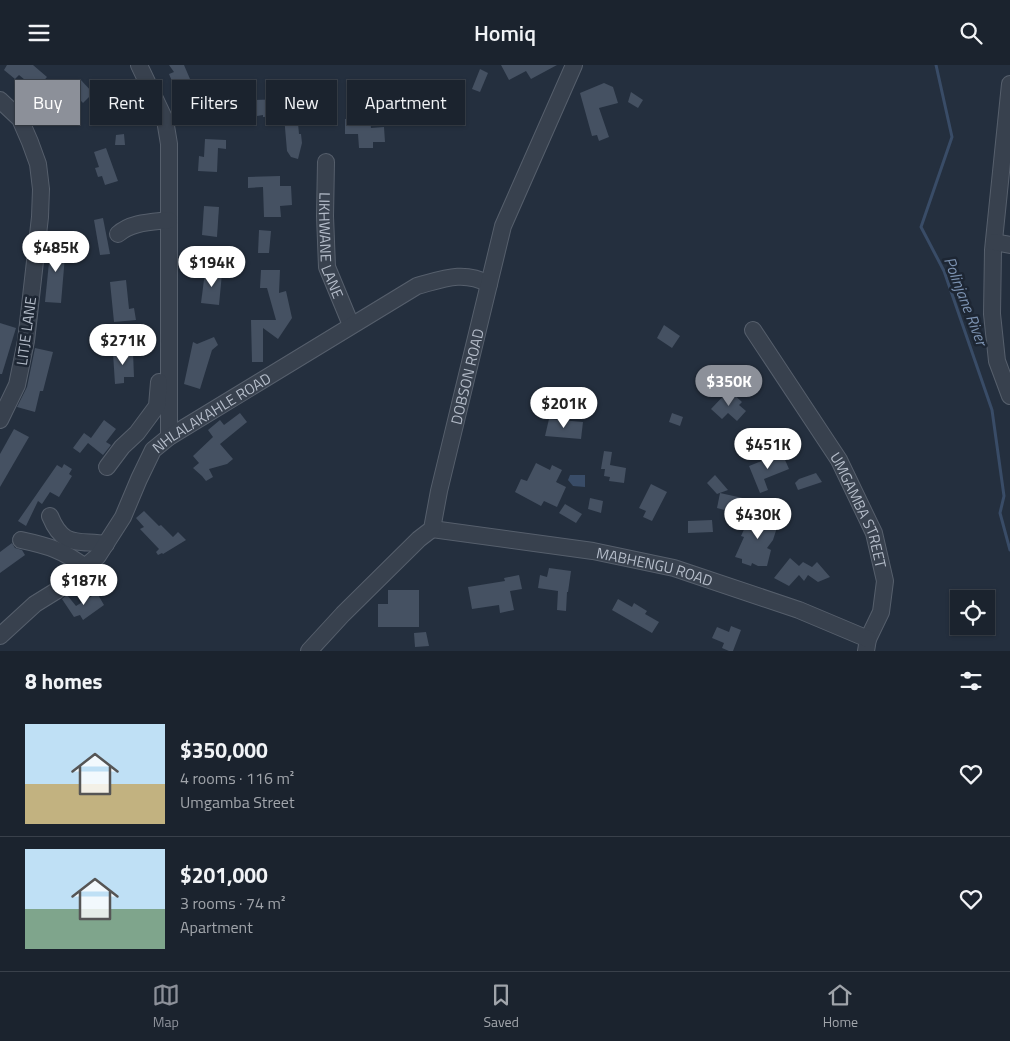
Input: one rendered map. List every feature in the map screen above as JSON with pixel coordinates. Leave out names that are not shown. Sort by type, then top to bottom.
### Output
[{"type":"street","points":[[140,65],[165,120],[169,144],[169,437]]},
{"type":"street","name":"DOBSON ROAD","points":[[432,529],[439,491],[503,226],[574,65]]},
{"type":"street","points":[[1010,84],[994,242],[993,324],[997,361],[1010,396]]},
{"type":"street","name":"LITJE LANE","points":[[0,100],[20,119],[38,164],[41,189],[40,217],[26,341],[17,385],[0,420]]},
{"type":"street","name":"LIKHWANE LANE","points":[[326,162],[325,216],[327,267],[350,325]]},
{"type":"street","points":[[118,234],[124,228],[169,220]]},
{"type":"street","points":[[994,242],[1010,245]]},
{"type":"street","name":"NHLALAKAHLE ROAD","points":[[0,636],[35,604],[56,591],[98,556],[123,517],[153,450],[169,437],[350,325],[417,286],[461,275],[477,277],[489,284]]},
{"type":"street","points":[[107,467],[122,447],[137,433],[157,406],[159,387],[158,340],[162,331],[169,328]]},
{"type":"street","name":"UMGAMBA STREET","points":[[753,330],[839,460],[874,533],[885,581],[881,612],[867,645]]},
{"type":"street","points":[[50,516],[54,526],[63,538],[75,542],[106,544]]},
{"type":"street","points":[[309,651],[343,613],[419,539],[432,529]]},
{"type":"street","name":"MABHENGU ROAD","points":[[432,529],[593,551],[674,568],[799,610],[867,645]]},
{"type":"street","points":[[21,540],[54,547],[85,567]]},
{"type":"water","points":[[570,475],[585,475],[585,487],[573,486],[568,480]]},
{"type":"building","points":[[7,65],[33,65],[47,77],[44,80],[25,80],[19,75],[15,79],[4,70]]},
{"type":"building","points":[[169,65],[184,65],[190,79],[172,81],[169,74],[174,72]]},
{"type":"building","points":[[501,65],[557,65],[531,79],[526,71],[509,80]]},
{"type":"building","points":[[480,69],[488,73],[480,92],[472,89]]},
{"type":"building","points":[[79,80],[90,90],[90,96],[83,103],[80,100]]},
{"type":"building","points":[[604,83],[613,87],[618,103],[599,108],[609,137],[599,141],[597,135],[592,136],[580,93]]},
{"type":"building","points":[[631,92],[643,100],[638,108],[628,102]]},
{"type":"building","points":[[256,100],[266,100],[266,117],[263,117],[263,115],[256,116]]},
{"type":"building","points":[[345,119],[347,119],[347,125],[371,125],[371,128],[384,127],[385,142],[373,142],[373,148],[359,148],[358,134],[345,134]]},
{"type":"building","points":[[285,125],[298,125],[302,143],[298,159],[291,157],[287,151]]},
{"type":"building","points":[[124,134],[125,145],[115,145],[116,135]]},
{"type":"building","points":[[205,139],[226,140],[226,149],[218,148],[217,172],[198,171],[199,156],[204,157]]},
{"type":"building","points":[[106,148],[118,181],[105,185],[102,176],[98,177],[95,168],[99,167],[94,152]]},
{"type":"building","points":[[280,176],[280,186],[291,186],[292,205],[280,206],[281,217],[264,217],[263,187],[248,188],[248,177]]},
{"type":"building","points":[[204,206],[219,207],[217,237],[202,235]]},
{"type":"building","points":[[103,218],[110,254],[100,255],[94,220]]},
{"type":"building","points":[[259,230],[271,231],[269,253],[258,253]]},
{"type":"building","points":[[51,243],[66,244],[61,303],[45,302]]},
{"type":"building","points":[[261,270],[280,270],[279,293],[286,291],[292,318],[278,339],[263,328],[263,362],[252,362],[251,320],[276,320],[267,288],[260,288]]},
{"type":"building","points":[[205,272],[222,273],[219,305],[201,303]]},
{"type":"building","points":[[126,280],[129,309],[134,308],[136,320],[114,322],[110,282]]},
{"type":"building","points":[[0,323],[16,328],[2,374],[0,374]]},
{"type":"building","points":[[664,325],[680,336],[672,348],[657,338]]},
{"type":"building","points":[[214,337],[218,345],[212,350],[200,389],[184,384],[193,342],[197,344]]},
{"type":"building","points":[[35,348],[53,352],[43,391],[40,391],[35,412],[17,407],[27,387]]},
{"type":"building","points":[[133,352],[134,377],[124,377],[124,383],[115,384],[113,353]]},
{"type":"building","points":[[729,390],[742,402],[739,405],[746,411],[737,421],[728,413],[722,419],[711,409]]},
{"type":"building","points":[[240,413],[247,422],[220,444],[233,459],[227,464],[209,469],[213,477],[206,481],[193,468],[199,463],[193,456],[213,437],[208,430],[220,420],[224,425]]},
{"type":"building","points":[[672,413],[683,417],[680,426],[669,422]]},
{"type":"building","points":[[549,419],[583,422],[581,439],[545,436]]},
{"type":"building","points":[[104,420],[116,429],[106,442],[111,445],[103,455],[88,443],[80,453],[73,448],[84,433],[91,438]]},
{"type":"building","points":[[14,429],[29,437],[0,487],[0,454]]},
{"type":"building","points":[[604,451],[612,452],[610,465],[626,468],[624,483],[609,481],[610,477],[604,476],[605,469],[601,469]]},
{"type":"building","points":[[782,453],[789,469],[764,479],[768,490],[760,493],[749,466]]},
{"type":"building","points":[[536,463],[550,470],[552,465],[562,470],[556,482],[566,487],[557,507],[544,501],[541,506],[515,492],[521,479],[527,481]]},
{"type":"building","points":[[64,464],[72,469],[69,474],[72,476],[59,497],[50,492],[42,504],[38,501],[26,526],[18,521],[57,465],[62,468]]},
{"type":"building","points":[[816,473],[822,482],[798,490],[795,483],[799,479]]},
{"type":"building","points":[[715,475],[728,490],[717,494],[707,483]]},
{"type":"building","points":[[651,484],[667,492],[652,521],[643,517],[646,511],[639,508]]},
{"type":"building","points":[[720,493],[747,499],[743,515],[717,508]]},
{"type":"building","points":[[590,498],[603,501],[601,513],[588,509]]},
{"type":"building","points":[[565,504],[582,514],[576,523],[559,513]]},
{"type":"building","points":[[769,509],[780,518],[773,540],[767,548],[771,550],[767,566],[758,566],[752,563],[751,566],[742,563],[742,559],[735,557],[744,537],[741,536],[747,523]]},
{"type":"building","points":[[144,511],[173,537],[178,532],[186,540],[158,555],[156,552],[159,549],[140,529],[144,527],[136,518]]},
{"type":"building","points":[[712,520],[713,532],[688,533],[688,521]]},
{"type":"building","points":[[12,543],[15,548],[22,550],[25,555],[0,573],[0,552]]},
{"type":"building","points":[[790,558],[799,566],[803,562],[812,567],[817,562],[830,577],[818,582],[808,575],[804,581],[799,575],[789,586],[774,578]]},
{"type":"building","points":[[549,568],[571,571],[566,611],[557,610],[558,591],[538,588],[540,575],[547,577]]},
{"type":"building","points":[[519,575],[522,589],[510,591],[514,610],[500,613],[499,605],[472,609],[468,587],[505,581],[504,578]]},
{"type":"building","points":[[388,590],[419,590],[419,627],[378,627],[378,604],[388,604]]},
{"type":"building","points":[[97,593],[104,605],[83,620],[80,615],[74,617],[62,599],[67,595],[76,606]]},
{"type":"building","points":[[618,599],[632,607],[634,603],[647,611],[645,614],[659,622],[652,633],[612,610]]},
{"type":"building","points":[[731,626],[741,630],[733,651],[729,651],[722,648],[724,643],[712,638],[717,627],[729,632]]},
{"type":"building","points":[[426,632],[429,646],[415,647],[414,633]]},
{"type":"waterway","name":"Polinjane River","points":[[936,65],[952,137],[921,227],[944,271],[992,410],[1004,496],[1000,513],[1010,550]]}]
